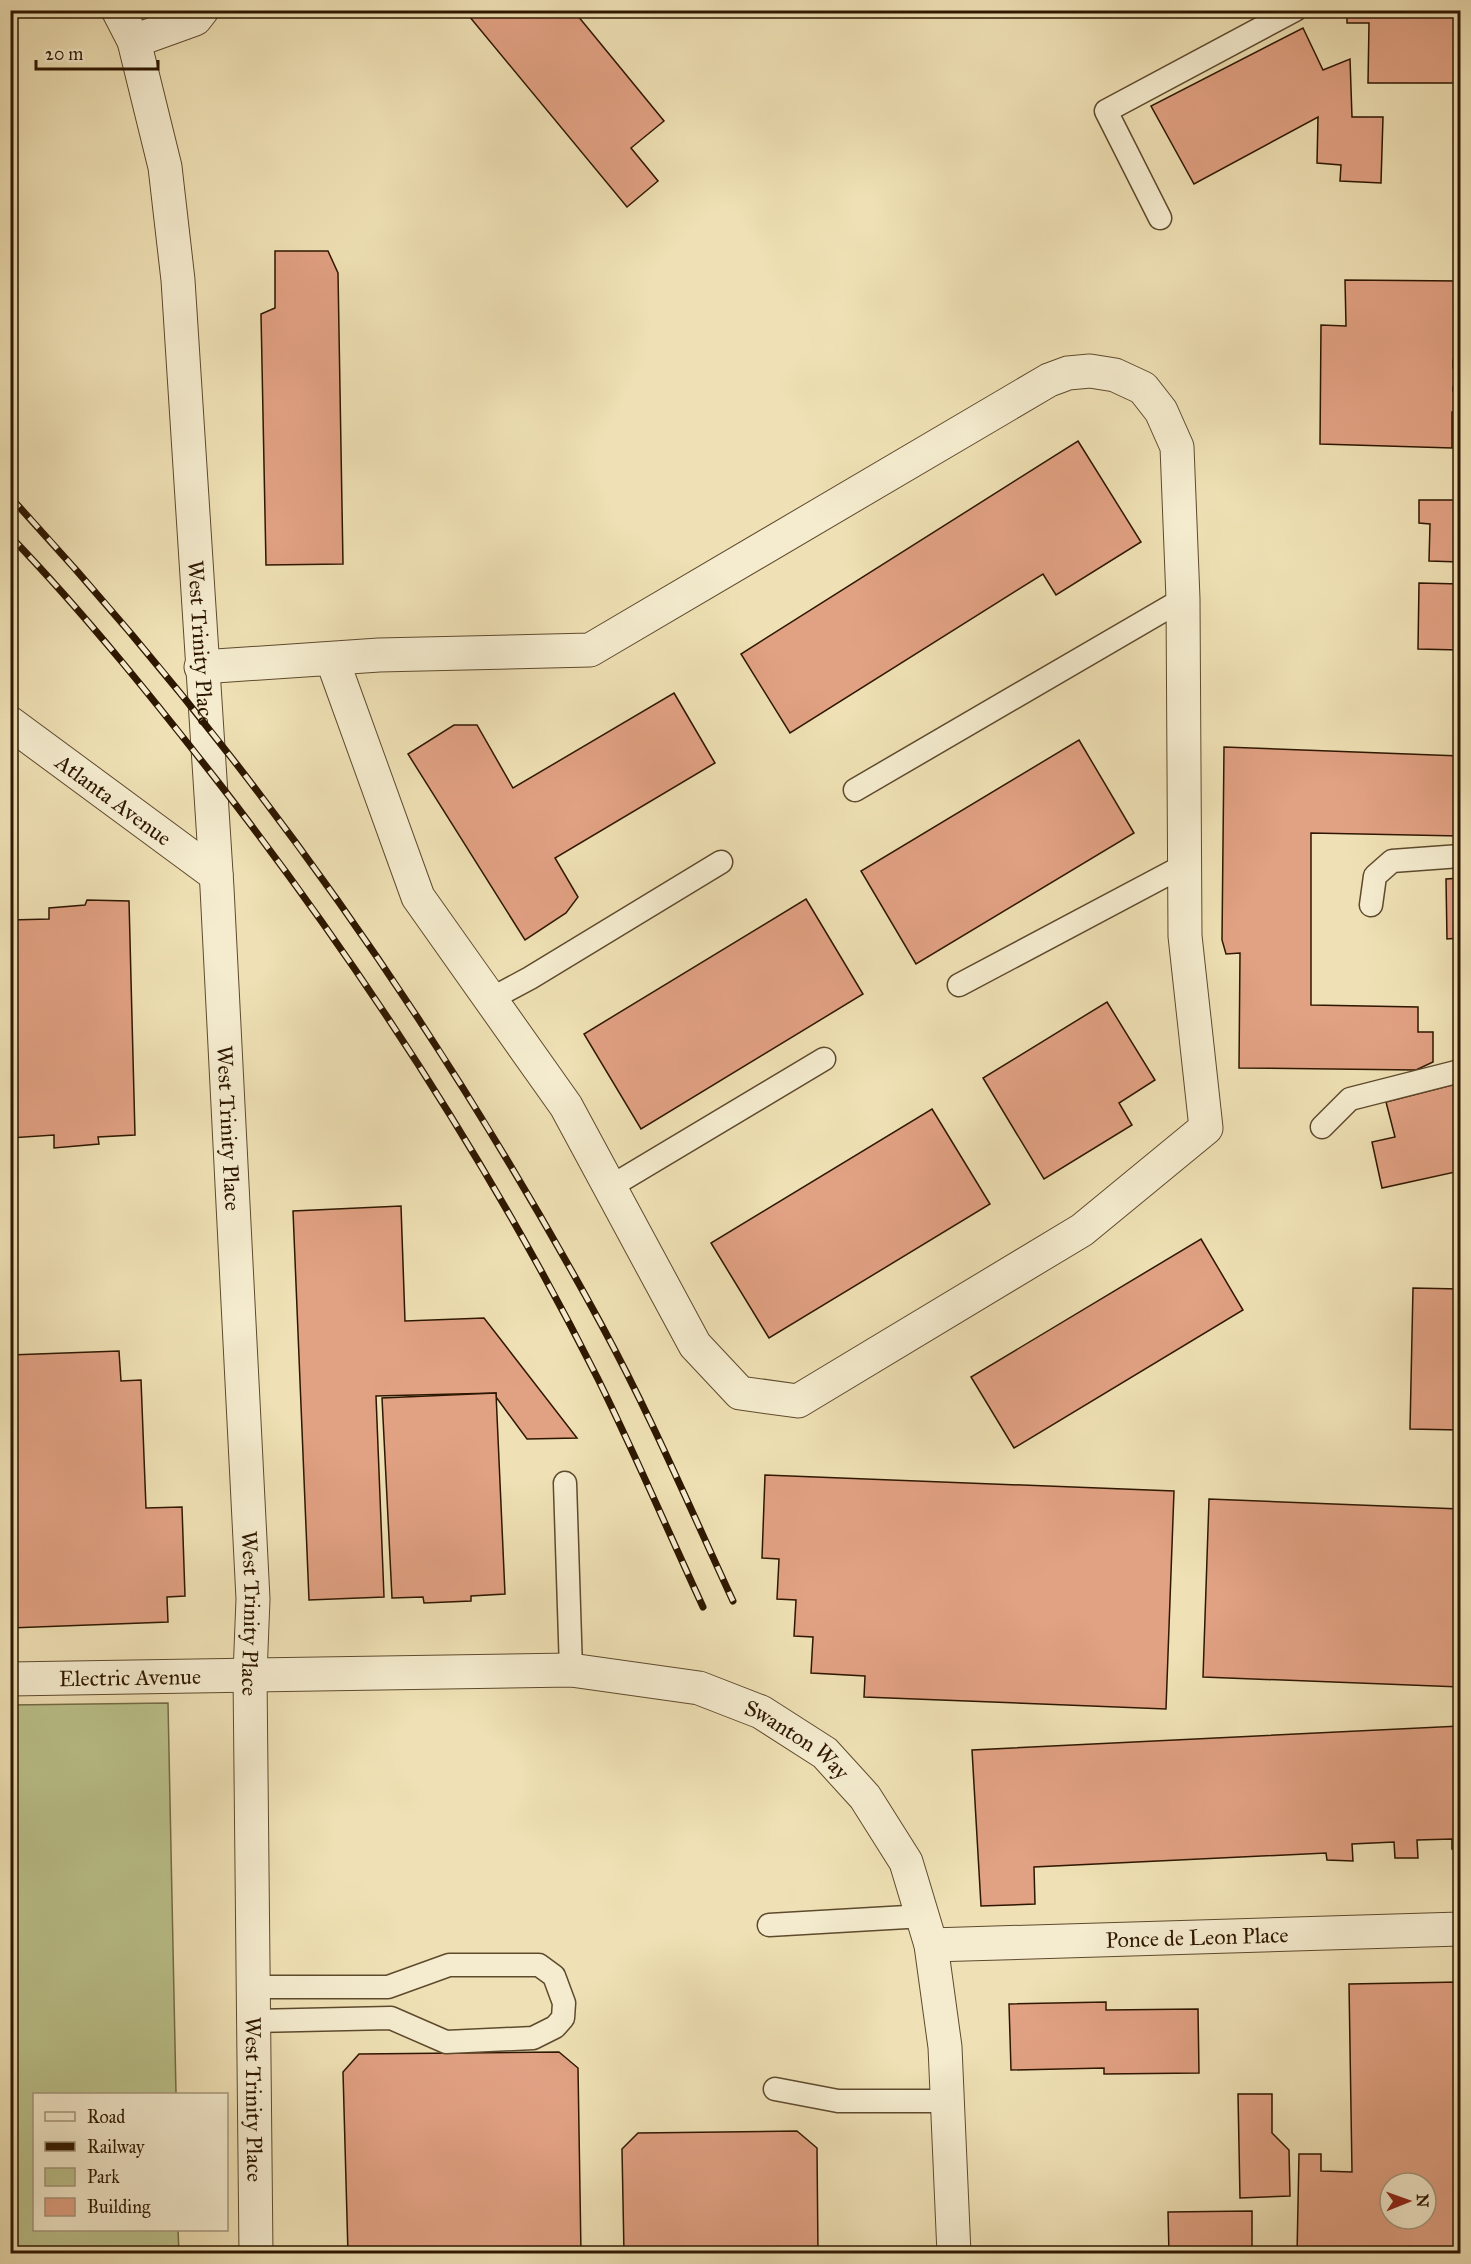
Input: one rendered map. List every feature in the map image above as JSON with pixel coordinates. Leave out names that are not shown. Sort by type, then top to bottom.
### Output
[{"type":"street","name":"West Trinity Place","points":[[118,10],[134,41],[165,167],[178,280],[216,875],[253,1599],[250,1675],[256,2253]]},
{"type":"street","points":[[134,41],[195,18],[202,10]]},
{"type":"street","points":[[201,667],[332,658],[590,650],[1049,380],[1068,373],[1090,371],[1115,375],[1143,388],[1161,411],[1178,447],[1183,599],[1185,936],[1206,1128],[1082,1230],[798,1401],[740,1393],[695,1345],[566,1106],[418,897],[332,658]]},
{"type":"street","name":"Atlanta Avenue","points":[[10,723],[216,875]]},
{"type":"street","name":"Swanton Way","points":[[250,1675],[571,1670],[699,1688],[761,1712],[825,1753],[865,1797],[906,1862],[927,1931],[945,2047],[954,2253]]},
{"type":"street","name":"Electric Avenue","points":[[10,1678],[250,1675]]},
{"type":"street","name":"Ponce de Leon Place","points":[[927,1931],[1461,1929]]},
{"type":"lane","points":[[1160,218],[1106,111],[1295,10]]},
{"type":"lane","points":[[855,790],[1183,599]]},
{"type":"lane","points":[[1371,905],[1375,876],[1392,861],[1461,856]]},
{"type":"lane","points":[[491,999],[530,978],[721,861]]},
{"type":"lane","points":[[959,985],[1185,865]]},
{"type":"lane","points":[[610,1187],[824,1059]]},
{"type":"lane","points":[[1322,1127],[1350,1099],[1461,1071]]},
{"type":"lane","points":[[565,1484],[571,1670]]},
{"type":"lane","points":[[769,1925],[927,1931]]},
{"type":"lane","points":[[253,2021],[391,2018],[446,2042],[533,2038],[555,2027],[563,2018],[564,2004],[554,1976],[539,1965],[449,1965],[388,1987],[254,1988]]},
{"type":"lane","points":[[775,2090],[838,2101],[948,2101]]},
{"type":"green space","points":[[168,1703],[176,2093],[33,2093],[33,2231],[178,2231],[179,2253],[11,2253],[11,1705]]},
{"type":"building","points":[[464,10],[573,10],[664,121],[631,148],[658,181],[627,207]]},
{"type":"building","points":[[1347,10],[1460,10],[1460,83],[1368,83],[1369,23],[1347,23]]},
{"type":"building","points":[[1303,28],[1323,70],[1350,59],[1352,117],[1383,117],[1381,183],[1340,181],[1341,165],[1317,163],[1318,117],[1194,184],[1151,106]]},
{"type":"building","points":[[275,251],[328,251],[338,273],[343,564],[266,565],[261,314],[275,308]]},
{"type":"building","points":[[1345,280],[1460,281],[1460,360],[1453,360],[1453,368],[1460,368],[1460,387],[1453,387],[1453,391],[1460,391],[1460,412],[1452,412],[1452,448],[1320,444],[1321,325],[1346,326]]},
{"type":"building","points":[[1078,441],[1141,542],[1056,595],[1043,574],[790,733],[741,654]]},
{"type":"building","points":[[1419,500],[1460,500],[1460,562],[1429,561],[1430,524],[1419,523]]},
{"type":"building","points":[[1419,583],[1460,584],[1460,650],[1418,649]]},
{"type":"building","points":[[674,693],[715,763],[555,858],[578,897],[566,913],[525,940],[408,754],[454,725],[477,725],[513,788]]},
{"type":"building","points":[[1079,740],[1134,833],[916,964],[861,871]]},
{"type":"building","points":[[1224,747],[1460,756],[1460,836],[1311,833],[1311,1005],[1418,1007],[1418,1032],[1433,1032],[1433,1062],[1416,1070],[1239,1068],[1240,953],[1226,954],[1222,940]]},
{"type":"building","points":[[1460,878],[1460,938],[1447,939],[1446,879]]},
{"type":"building","points":[[806,899],[863,994],[641,1129],[584,1034]]},
{"type":"building","points":[[87,900],[129,901],[135,1135],[98,1137],[99,1144],[54,1148],[54,1135],[10,1138],[10,920],[49,919],[49,908],[85,905]]},
{"type":"building","points":[[1107,1002],[1155,1080],[1119,1103],[1132,1125],[1044,1179],[983,1078]]},
{"type":"building","points":[[1460,1083],[1460,1171],[1382,1188],[1372,1142],[1395,1137],[1386,1102]]},
{"type":"building","points":[[932,1109],[990,1204],[769,1338],[711,1243]]},
{"type":"building","points":[[401,1206],[405,1321],[484,1318],[577,1438],[527,1439],[496,1397],[496,1393],[376,1396],[384,1597],[309,1600],[293,1211]]},
{"type":"building","points":[[1201,1239],[1243,1310],[1014,1448],[971,1377]]},
{"type":"building","points":[[1413,1288],[1460,1289],[1460,1430],[1410,1429]]},
{"type":"building","points":[[119,1351],[121,1381],[141,1380],[146,1508],[182,1507],[185,1596],[167,1597],[168,1622],[10,1628],[10,1355]]},
{"type":"building","points":[[496,1393],[505,1594],[471,1596],[471,1601],[424,1603],[423,1597],[392,1598],[382,1398]]},
{"type":"building","points":[[765,1475],[1174,1491],[1166,1709],[864,1697],[865,1676],[811,1673],[813,1637],[794,1636],[796,1600],[777,1599],[779,1559],[762,1558]]},
{"type":"building","points":[[1209,1499],[1460,1509],[1460,1687],[1203,1677]]},
{"type":"building","points":[[1460,1726],[1460,1849],[1452,1849],[1452,1839],[1417,1840],[1418,1858],[1395,1858],[1394,1842],[1352,1844],[1353,1861],[1327,1860],[1326,1853],[1034,1867],[1035,1904],[981,1906],[972,1750]]},
{"type":"building","points":[[1460,1982],[1460,2254],[1297,2254],[1299,2154],[1321,2154],[1321,2171],[1352,2172],[1349,1984]]},
{"type":"building","points":[[1106,2002],[1106,2010],[1198,2009],[1199,2073],[1104,2074],[1104,2068],[1011,2070],[1009,2004]]},
{"type":"building","points":[[559,2052],[578,2068],[581,2254],[348,2254],[343,2072],[359,2054]]},
{"type":"building","points":[[1238,2094],[1272,2094],[1272,2133],[1289,2150],[1290,2196],[1240,2198]]},
{"type":"building","points":[[797,2131],[817,2148],[818,2254],[624,2254],[622,2149],[638,2133]]},
{"type":"building","points":[[1252,2211],[1252,2254],[1169,2254],[1168,2212]]},
{"type":"railway","points":[[10,497],[95,592],[256,789],[404,996],[473,1103],[601,1324],[653,1427],[733,1601]]},
{"type":"railway","points":[[10,536],[66,596],[222,787],[326,928],[424,1074],[471,1149],[558,1301],[612,1407],[703,1607]]}]
